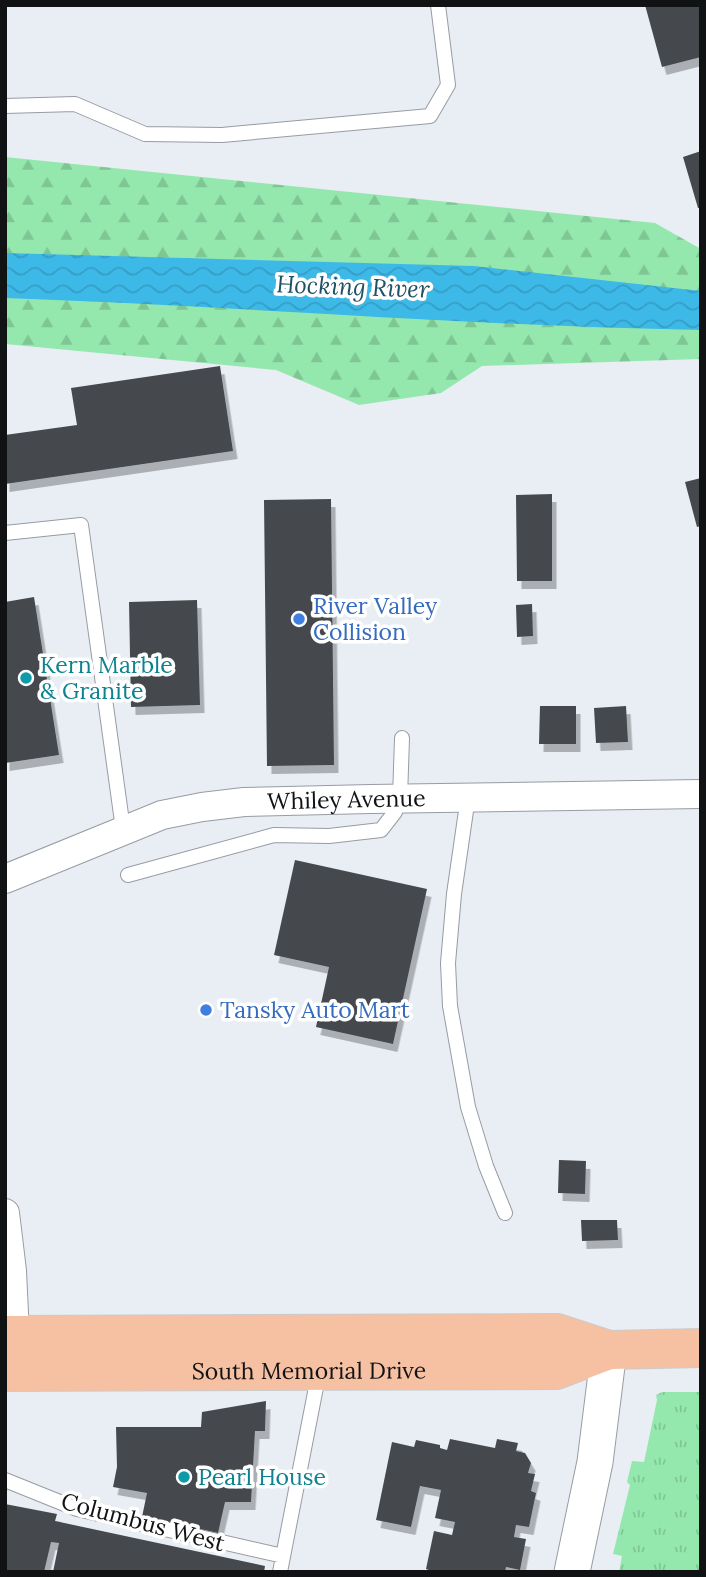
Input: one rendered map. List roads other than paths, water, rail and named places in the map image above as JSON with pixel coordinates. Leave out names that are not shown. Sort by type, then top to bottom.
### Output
[{"type":"highway","name":"South Memorial Drive","points":[[10,1335],[557,1332],[610,1350],[701,1349]]},
{"type":"highway","name":"South Memorial Drive","points":[[5,1372],[556,1370],[610,1350]]},
{"type":"street","name":"Whiley Avenue","points":[[5,879],[122,829],[162,815],[244,802],[701,794]]},
{"type":"street","points":[[5,1213],[12,1271],[10,1335]]},
{"type":"street","points":[[572,1572],[595,1462],[610,1350]]},
{"type":"lane","points":[[5,106],[75,104],[145,134],[222,135],[430,116],[448,85],[438,5]]},
{"type":"lane","points":[[5,533],[81,525],[122,829]]},
{"type":"lane","points":[[128,875],[274,835],[329,836],[381,830],[396,812],[402,738]]},
{"type":"lane","points":[[468,797],[448,962],[450,1006],[468,1107],[486,1166],[505,1213]]},
{"type":"lane","points":[[280,1572],[319,1371]]},
{"type":"lane","name":"Columbus West","points":[[5,1480],[88,1511],[283,1556]]},
{"type":"water","name":"Hocking River","points":[[5,253],[474,266],[701,291],[701,330],[5,298]]},
{"type":"place","name":"River Valley Collision","points":[[299,619]]},
{"type":"place","name":"Kern Marble & Granite","points":[[26,678]]},
{"type":"place","name":"Tansky Auto Mart","points":[[206,1010]]},
{"type":"place","name":"Pearl House","points":[[184,1477]]}]
